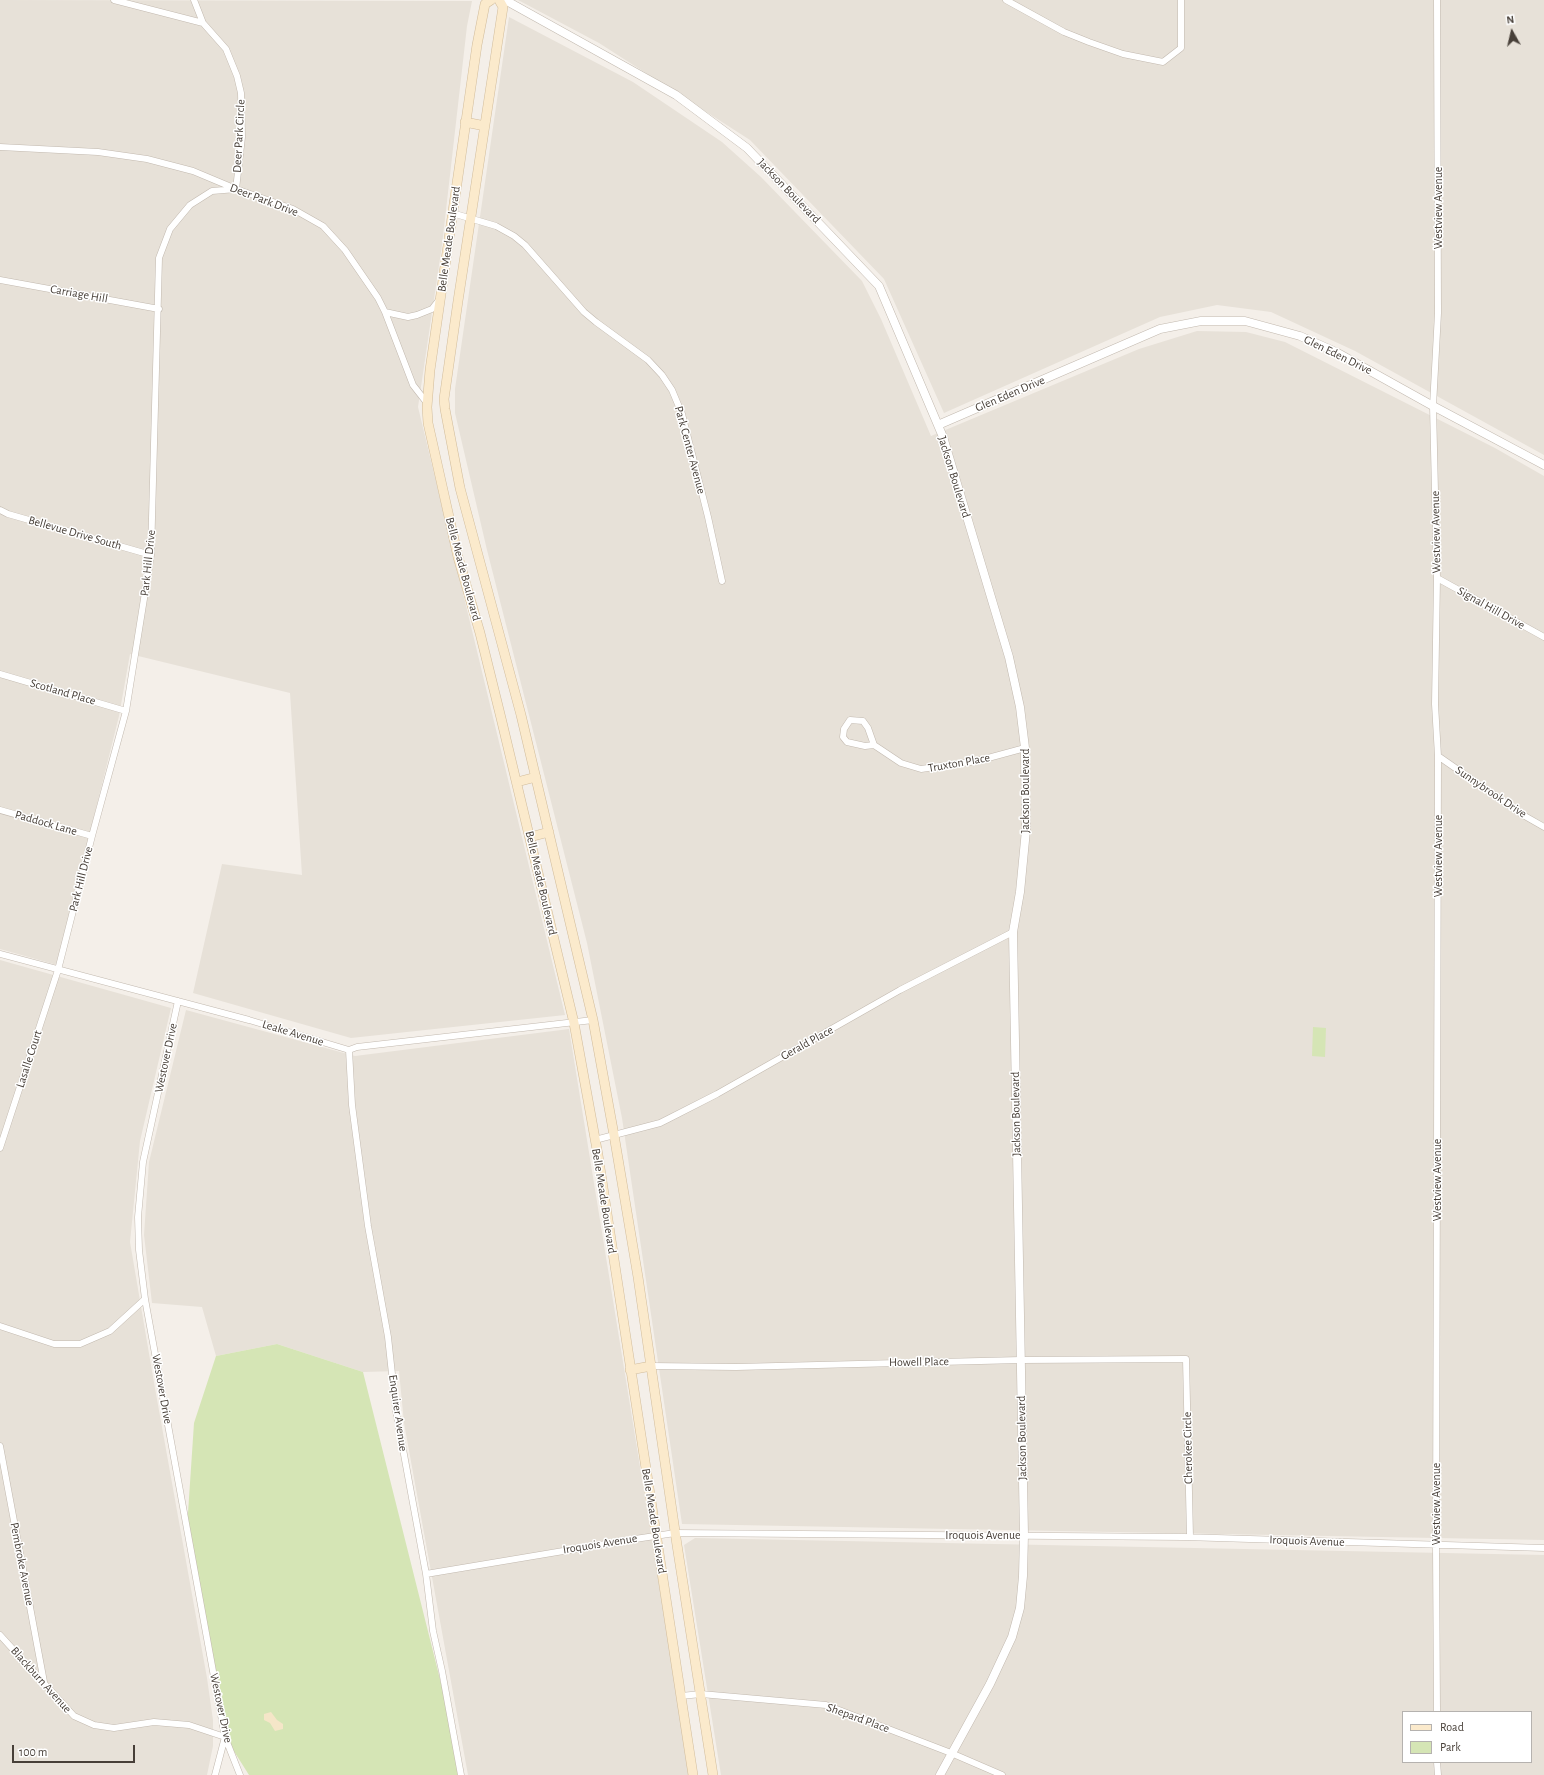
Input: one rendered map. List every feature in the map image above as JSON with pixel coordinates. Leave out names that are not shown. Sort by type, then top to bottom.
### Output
[{"type":"main road","name":"Belle Meade Boulevard","points":[[491,0],[485,4],[452,213],[430,370],[427,403],[428,423],[458,557],[480,633],[574,1023],[595,1140],[693,1775]]},
{"type":"main road","name":"Belle Meade Boulevard","points":[[499,0],[503,7],[444,403],[460,488],[536,777],[593,1020],[614,1135],[651,1366],[675,1533],[713,1775]]},
{"type":"main road","points":[[466,122],[485,126]]},
{"type":"main road","points":[[441,297],[458,301]]},
{"type":"main road","points":[[427,403],[444,403]]},
{"type":"main road","points":[[517,782],[536,777]]},
{"type":"main road","points":[[530,837],[549,832]]},
{"type":"main road","points":[[630,1370],[651,1366]]},
{"type":"street","points":[[114,0],[134,2],[203,23]]},
{"type":"street","points":[[194,0],[203,23]]},
{"type":"street","name":"Jackson Boulevard","points":[[505,0],[676,95],[747,148],[879,286],[938,425],[1009,657],[1020,707],[1025,748],[1026,830],[1020,892],[1013,932],[1024,1535],[1020,1608],[1012,1637],[990,1684],[940,1775]]},
{"type":"street","points":[[1006,0],[1064,32],[1123,54],[1163,62],[1181,48],[1181,0]]},
{"type":"street","name":"Westview Avenue","points":[[1436,0],[1438,313],[1433,406],[1437,578],[1436,704],[1438,756],[1437,1711]]},
{"type":"street","name":"Deer Park Circle","points":[[203,23],[226,49],[237,76],[241,93],[242,137],[236,190]]},
{"type":"street","name":"Deer Park Drive","points":[[0,147],[98,152],[147,159],[193,171],[236,190],[293,210],[323,226],[358,268],[385,312],[413,385],[427,403]]},
{"type":"street","name":"Park Hill Drive","points":[[58,970],[126,711],[151,555],[159,309],[159,258],[170,229],[190,205],[212,191],[236,190]]},
{"type":"street","name":"Park Center Avenue","points":[[452,213],[496,226],[514,236],[525,245],[584,312],[648,360],[662,375],[672,390],[682,414],[708,517],[722,582]]},
{"type":"street","name":"Carriage Hill","points":[[0,280],[159,309]]},
{"type":"street","points":[[385,312],[408,317],[417,315],[432,309],[441,297]]},
{"type":"street","name":"Glen Eden Drive","points":[[938,425],[1160,329],[1201,321],[1245,321],[1300,336],[1336,352],[1544,465]]},
{"type":"street","name":"Bellevue Drive South","points":[[0,510],[8,514],[151,555]]},
{"type":"street","name":"Signal Hill Drive","points":[[1437,578],[1544,637]]},
{"type":"street","name":"Scotland Place","points":[[0,674],[126,711]]},
{"type":"street","name":"Truxton Place","points":[[874,745],[865,746],[847,742],[843,737],[844,729],[850,720],[863,721],[868,728],[874,745],[901,763],[922,769],[977,762],[1025,748]]},
{"type":"street","name":"Sunnybrook Drive","points":[[1438,756],[1544,827]]},
{"type":"street","name":"Paddock Lane","points":[[0,810],[92,836]]},
{"type":"street","name":"Gerald Place","points":[[595,1140],[660,1123],[717,1094],[900,990],[1013,932]]},
{"type":"street","name":"Leake Avenue","points":[[0,954],[249,1020],[349,1050],[593,1020]]},
{"type":"street","name":"Lasalle Court","points":[[0,1148],[58,970]]},
{"type":"street","name":"Westover Drive","points":[[178,1001],[143,1162],[138,1218],[139,1250],[145,1299],[225,1737],[240,1775]]},
{"type":"street","name":"Enquirer Avenue","points":[[349,1050],[352,1105],[368,1226],[388,1337],[396,1411],[426,1574],[433,1631],[462,1775]]},
{"type":"street","points":[[0,1326],[54,1344],[80,1344],[110,1331],[145,1299]]},
{"type":"street","name":"Howell Place","points":[[651,1366],[736,1367],[1021,1360],[1186,1358]]},
{"type":"street","name":"Cherokee Circle","points":[[1186,1358],[1190,1537]]},
{"type":"street","name":"Pembroke Avenue","points":[[0,1446],[44,1682]]},
{"type":"street","name":"Iroquois Avenue","points":[[426,1574],[675,1533],[1190,1537],[1544,1548]]},
{"type":"street","name":"Blackburn Avenue","points":[[0,1635],[74,1716],[94,1725],[114,1728],[154,1722],[189,1725],[225,1737]]},
{"type":"street","name":"Shepard Place","points":[[681,1696],[701,1694],[826,1705],[951,1753],[1002,1775]]},
{"type":"street","points":[[215,1775],[225,1737]]},
{"type":"street","points":[[1438,1763],[1438,1775]]},
{"type":"shaded area","points":[[0,0],[472,1],[467,26],[442,245],[418,407],[565,1015],[351,1038],[193,993],[222,864],[302,875],[290,693],[130,654],[119,716],[57,965],[0,949]]},
{"type":"shaded area","points":[[518,0],[1544,0],[1544,455],[1355,351],[1271,312],[1217,305],[1160,317],[944,413],[884,279],[750,140],[599,43]]},
{"type":"shaded area","points":[[509,17],[633,82],[722,142],[761,177],[862,281],[881,319],[931,436],[1139,349],[1197,331],[1246,332],[1285,342],[1495,448],[1544,476],[1544,1540],[682,1524],[622,1118],[587,943],[487,550],[455,413],[455,389]]},
{"type":"shaded area","points":[[0,960],[171,1008],[140,1141],[130,1242],[207,1678],[213,1720],[213,1746],[207,1775],[0,1775]]},
{"type":"shaded area","points":[[186,1010],[355,1056],[569,1029],[690,1775],[468,1775],[404,1423],[399,1371],[363,1372],[277,1344],[216,1356],[202,1307],[152,1303],[144,1235],[149,1162]]},
{"type":"shaded area","points":[[695,1538],[1544,1555],[1544,1775],[721,1775],[684,1545]]},
{"type":"green space","points":[[1313,1027],[1326,1028],[1325,1057],[1312,1056]]},
{"type":"green space","points":[[277,1344],[363,1372],[464,1775],[249,1775],[225,1737],[187,1528],[194,1423],[216,1356]]},
{"type":"sand","points":[[271,1712],[277,1720],[283,1724],[283,1729],[275,1731],[270,1723],[264,1720],[264,1714]]}]
